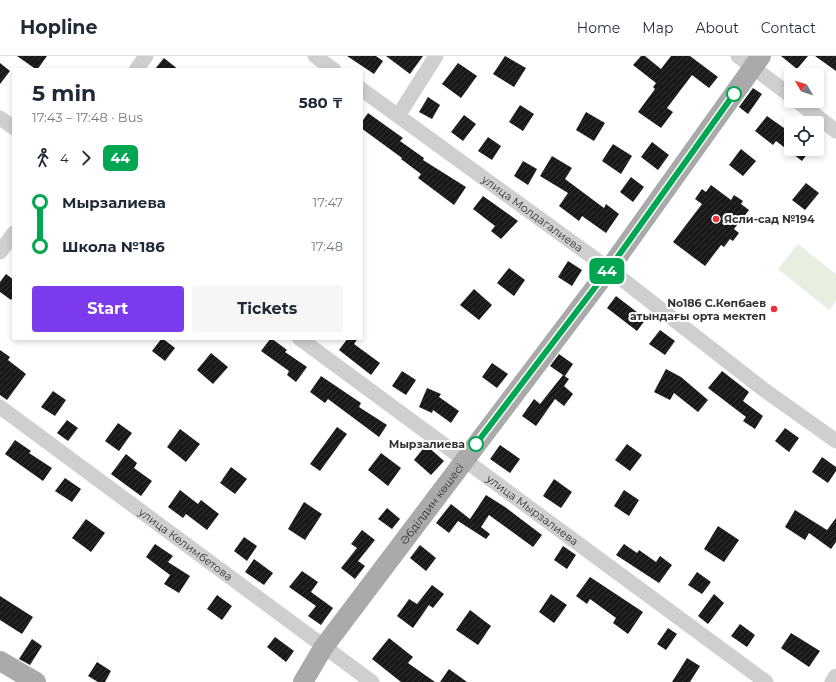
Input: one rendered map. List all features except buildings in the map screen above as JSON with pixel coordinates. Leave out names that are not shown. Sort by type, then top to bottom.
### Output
[{"type":"main road","name":"Әбділдин көшесі","points":[[302,682],[323,648],[609,269],[751,60]]},
{"type":"main road","points":[[0,660],[36,682]]},
{"type":"street","points":[[137,68],[146,56]]},
{"type":"street","points":[[315,56],[331,68]]},
{"type":"street","points":[[398,116],[436,56]]},
{"type":"street","points":[[751,60],[784,90]]},
{"type":"street","name":"улица Молдагалиева","points":[[363,90],[609,269],[763,389],[836,441]]},
{"type":"street","points":[[806,108],[836,131]]},
{"type":"street","points":[[0,118],[12,127]]},
{"type":"street","points":[[0,252],[12,236]]},
{"type":"street","name":"улица Мырзалиева","points":[[301,340],[766,682]]},
{"type":"street","name":"улица Келимбетова","points":[[0,407],[323,648],[372,682]]},
{"type":"street","points":[[832,682],[836,676]]},
{"type":"green space","points":[[798,244],[836,274],[836,301],[829,310],[778,269]]},
{"type":"bus line","name":"44","points":[[476,444],[609,269],[734,94]]},
{"type":"place","name":"Ясли-сад №194","points":[[716,219]]},
{"type":"place","name":"No186 С.Көпбаев атындағы орта мектеп","points":[[774,309]]},
{"type":"place","name":"Мырзалиева","points":[[476,444]]}]
